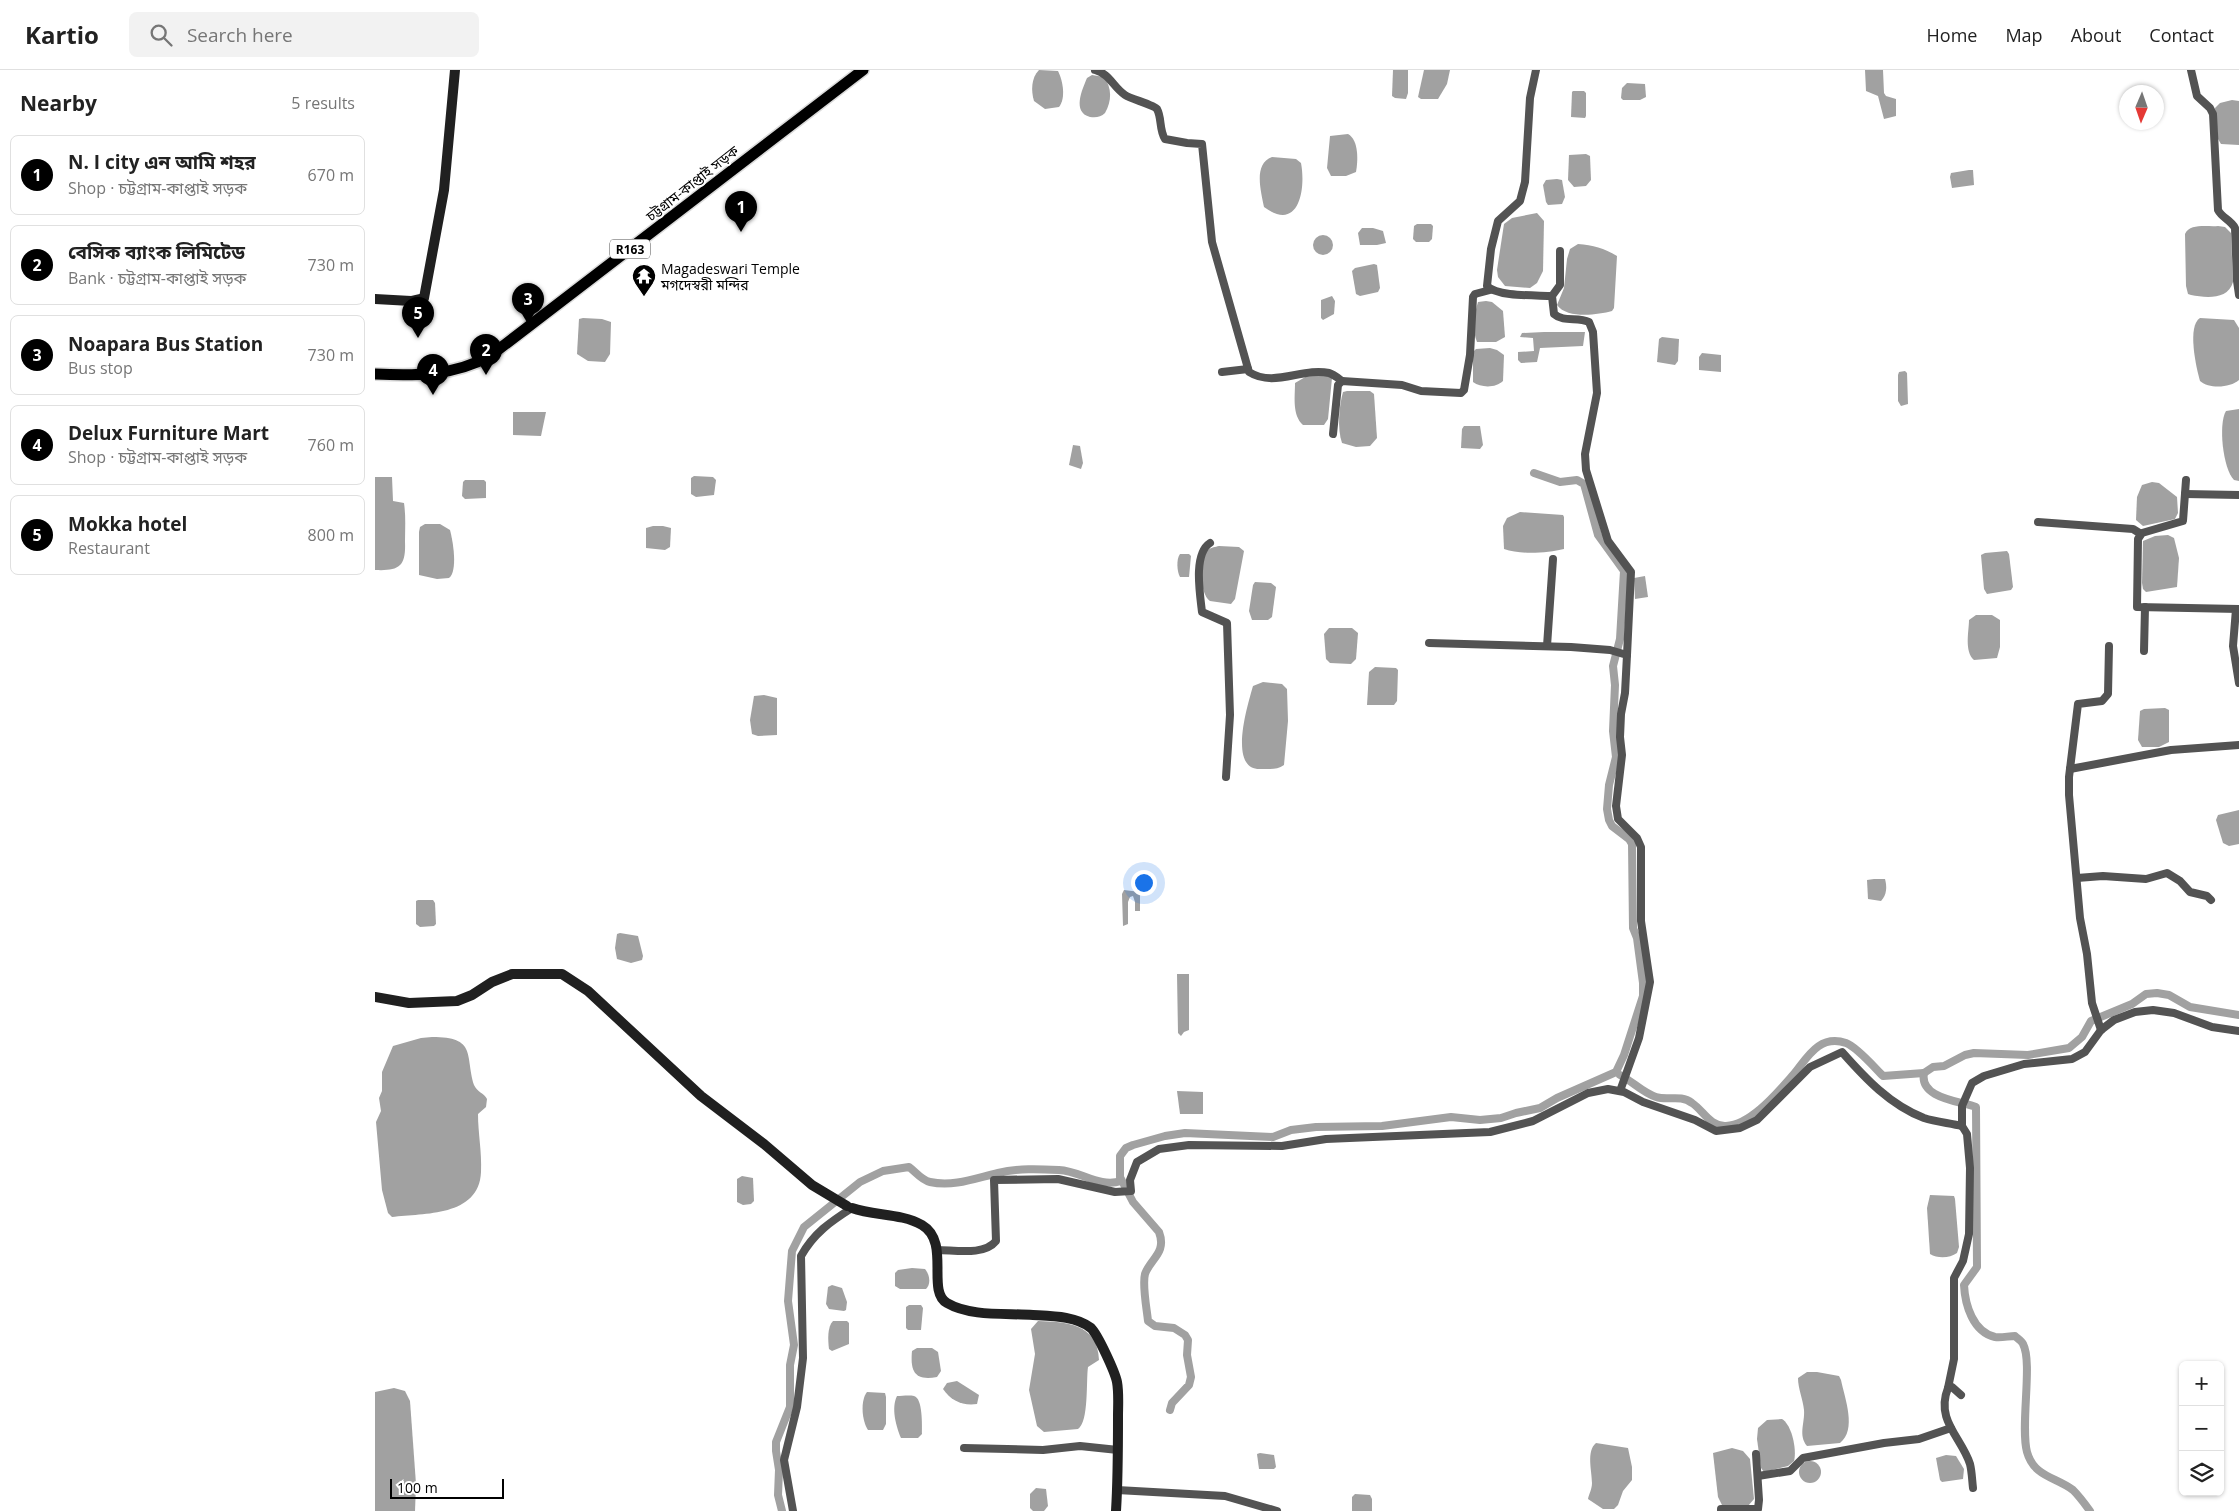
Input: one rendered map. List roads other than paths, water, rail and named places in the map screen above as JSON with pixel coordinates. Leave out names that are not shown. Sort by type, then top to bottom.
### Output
[{"type":"main road","points":[[375,299],[411,301],[424,298],[444,190],[455,70]]},
{"type":"main road","name":"চট্টগ্রাম-কাপ্তাই সড়ক","points":[[375,374],[442,374],[467,368],[490,356],[863,70]]},
{"type":"main road","points":[[375,997],[409,1004],[457,1001],[472,995],[491,982],[512,974],[562,974],[588,991],[701,1096],[764,1144],[799,1175],[826,1194],[864,1213],[903,1218],[923,1225],[937,1243],[939,1292],[944,1302],[968,1311],[1072,1319],[1093,1330],[1117,1382],[1118,1450],[1116,1511]]},
{"type":"street","points":[[1095,70],[1108,76],[1113,85],[1123,94],[1154,106],[1165,139],[1187,144],[1202,144],[1212,242],[1248,369],[1257,377],[1291,377],[1312,372],[1331,373],[1342,381],[1402,385],[1421,391],[1461,393],[1464,390],[1469,355],[1473,297],[1475,294],[1491,290],[1510,294],[1552,296]]},
{"type":"street","points":[[1491,290],[1487,286],[1488,274],[1491,249],[1498,221],[1520,201],[1525,182],[1531,98],[1537,70]]},
{"type":"street","points":[[2191,70],[2197,96],[2210,108],[2213,114],[2218,210],[2235,228],[2239,295]]},
{"type":"street","points":[[1560,251],[1560,285],[1552,296],[1554,314],[1556,316],[1585,320],[1589,322],[1593,332],[1597,393],[1585,454],[1586,470],[1608,541],[1631,572],[1625,693],[1621,714],[1621,755],[1616,806],[1618,818],[1637,838],[1641,847],[1641,920],[1650,982],[1639,1038],[1620,1091]]},
{"type":"street","points":[[1222,372],[1248,369]]},
{"type":"street","points":[[1333,434],[1338,385],[1342,381]]},
{"type":"street","points":[[2038,522],[2133,529],[2141,534],[2183,521],[2186,480]]},
{"type":"street","points":[[2185,494],[2239,495]]},
{"type":"street","points":[[2141,534],[2137,545],[2137,607],[2237,609],[2233,646],[2239,683]]},
{"type":"street","points":[[1210,543],[1204,546],[1200,559],[1198,584],[1201,612],[1227,623],[1230,715],[1226,777]]},
{"type":"street","points":[[1547,646],[1553,559]]},
{"type":"street","points":[[2144,651],[2145,607]]},
{"type":"street","points":[[1429,643],[1547,646],[1610,650],[1627,656]]},
{"type":"street","points":[[2101,1030],[2093,1003],[2080,918],[2069,795],[2070,769],[2078,704],[2080,702],[2102,701],[2108,694],[2109,646]]},
{"type":"street","points":[[2070,769],[2171,750],[2239,745]]},
{"type":"street","points":[[2077,878],[2103,876],[2146,879],[2167,873],[2180,881],[2190,892],[2207,896],[2211,900]]},
{"type":"street","points":[[1973,1488],[1969,1463],[1951,1428],[1945,1407],[1954,1359],[1954,1278],[1963,1261],[1969,1234],[1969,1151],[1967,1134],[1962,1126],[1963,1103],[1972,1083],[1984,1076],[2024,1064],[2072,1059],[2085,1052],[2101,1030],[2114,1020],[2135,1012],[2153,1010],[2174,1013],[2212,1027],[2239,1030]]},
{"type":"street","points":[[937,1250],[976,1250],[992,1246],[996,1240],[995,1180],[1058,1179],[1115,1192],[1131,1191],[1129,1180],[1137,1162],[1159,1150],[1189,1146],[1282,1146],[1327,1139],[1490,1132],[1533,1121],[1589,1093],[1608,1089],[1620,1091],[1643,1102],[1695,1120],[1716,1131],[1740,1128],[1757,1120],[1810,1067],[1842,1052],[1865,1077],[1897,1104],[1924,1118],[1962,1126]]},
{"type":"street","points":[[793,1511],[784,1460],[797,1407],[803,1358],[801,1256],[809,1242],[824,1226],[849,1207]]},
{"type":"street","points":[[1949,1388],[1952,1387],[1961,1395]]},
{"type":"street","points":[[1758,1476],[1790,1471],[1803,1458],[1819,1456],[1838,1450],[1919,1439],[1951,1428]]},
{"type":"street","points":[[964,1448],[1043,1450],[1080,1446],[1118,1450]]},
{"type":"street","points":[[1721,1511],[1721,1509],[1758,1509],[1757,1454]]},
{"type":"street","points":[[1117,1490],[1225,1496],[1277,1511]]},
{"type":"waterway","points":[[1170,1410],[1172,1403],[1189,1385],[1191,1377],[1187,1355],[1188,1340],[1185,1335],[1174,1328],[1155,1326],[1148,1321],[1144,1279],[1147,1269],[1159,1251],[1161,1239],[1159,1232],[1133,1202],[1120,1177],[1120,1156],[1126,1148],[1165,1136],[1185,1133],[1273,1137],[1291,1130],[1316,1127],[1382,1126],[1451,1117],[1480,1120],[1501,1118],[1540,1108],[1557,1098],[1616,1072],[1624,1055],[1643,996],[1637,938],[1633,928],[1632,844],[1629,839],[1612,826],[1607,809],[1609,785],[1616,757],[1613,731],[1615,685],[1613,666],[1620,639],[1624,571],[1598,535],[1584,484],[1577,480],[1560,482],[1534,473]]},
{"type":"waterway","points":[[2090,1511],[2073,1490],[2040,1472],[2030,1460],[2025,1441],[2027,1365],[2026,1353],[2022,1343],[2015,1336],[1995,1337],[1987,1334],[1976,1324],[1968,1309],[1964,1285],[1977,1267],[1976,1107],[1934,1093],[1924,1081],[1924,1073],[1933,1067],[1944,1066],[1965,1055],[1974,1053],[2028,1055],[2069,1048],[2082,1037],[2091,1021],[2132,1004],[2146,994],[2169,995],[2190,1007],[2239,1015]]},
{"type":"waterway","points":[[1620,1075],[1656,1097],[1687,1100],[1715,1124],[1726,1126],[1745,1120],[1754,1114],[1788,1081],[1815,1049],[1828,1042],[1837,1041],[1850,1045],[1883,1076],[1924,1073]]},
{"type":"waterway","points":[[782,1511],[778,1495],[779,1470],[776,1442],[790,1407],[790,1365],[794,1345],[788,1301],[792,1251],[804,1227],[860,1182],[883,1171],[909,1167],[924,1180],[939,1183],[956,1183],[1006,1171],[1029,1169],[1067,1171],[1105,1182],[1121,1181]]},
{"type":"place","name":"N. I city এন আমি শহর","points":[[741,232]]},
{"type":"place","name":"Magadeswari Temple মগদেস্বরী মন্দির","points":[[644,297]]},
{"type":"place","name":"Noapara Bus Station","points":[[528,324]]},
{"type":"place","name":"Mokka hotel","points":[[418,338]]},
{"type":"place","name":"বেসিক ব্যাংক লিমিটেড","points":[[486,375]]},
{"type":"place","name":"Delux Furniture Mart","points":[[433,395]]}]
